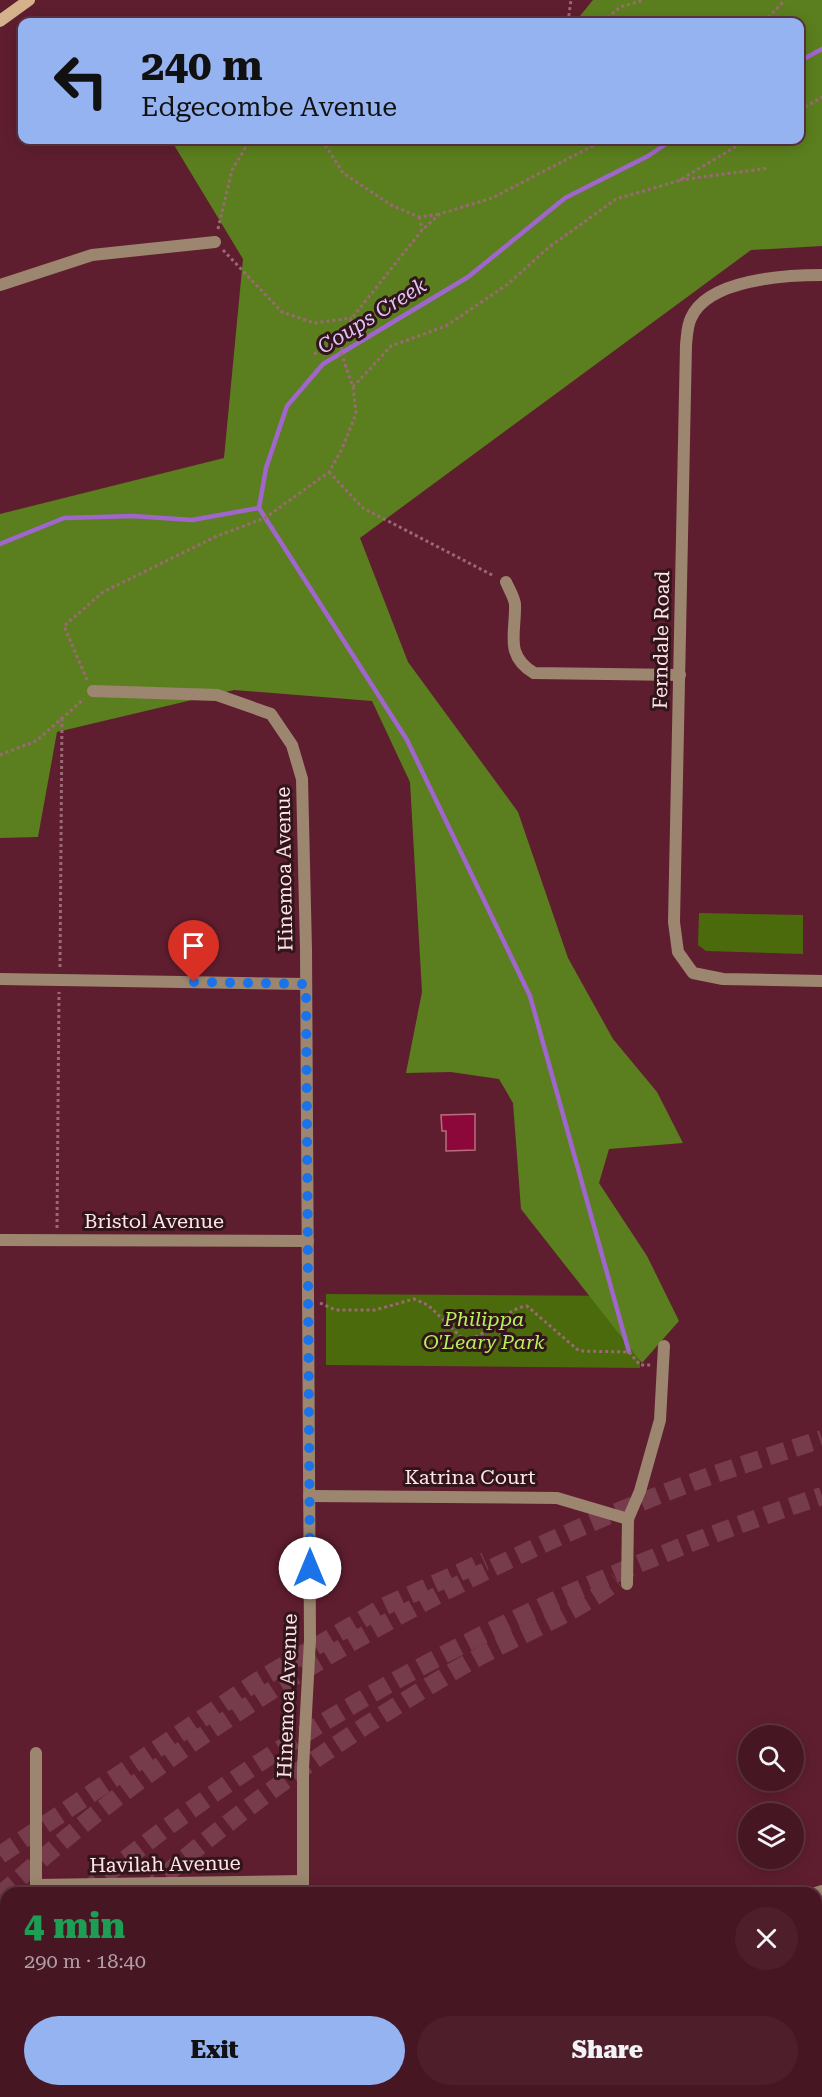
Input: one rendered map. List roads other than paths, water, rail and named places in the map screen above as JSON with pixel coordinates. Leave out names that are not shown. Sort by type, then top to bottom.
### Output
[{"type":"main road","points":[[0,21],[29,0]]},
{"type":"street","points":[[0,285],[92,255],[215,242]]},
{"type":"street","name":"Ferndale Road","points":[[822,275],[770,276],[748,281],[709,299],[697,308],[690,318],[686,345],[674,921],[678,952],[693,973],[707,978],[822,981]]},
{"type":"street","points":[[506,582],[515,602],[516,657],[522,666],[534,673],[680,675]]},
{"type":"street","name":"Hinemoa Avenue","points":[[93,691],[217,695],[271,714],[292,745],[302,779],[306,984],[310,1640],[303,1768],[303,1887]]},
{"type":"street","points":[[0,979],[306,984]]},
{"type":"street","name":"Bristol Avenue","points":[[0,1240],[308,1240]]},
{"type":"street","points":[[627,1584],[628,1519],[640,1491],[657,1432],[664,1346]]},
{"type":"street","name":"Katrina Court","points":[[309,1496],[547,1497],[600,1509],[628,1519]]},
{"type":"street","points":[[36,1753],[36,1887]]},
{"type":"waterway","name":"Coups Creek","points":[[804,59],[822,49]]},
{"type":"waterway","name":"Coups Creek","points":[[0,544],[64,518],[133,516],[192,520],[259,508],[266,468],[287,406],[323,364],[468,277],[565,198],[648,156],[666,144]]},
{"type":"waterway","points":[[259,508],[407,740],[530,996],[629,1352]]},
{"type":"tunnel","points":[[9,1887],[96,1814],[177,1754],[318,1662],[391,1620],[466,1581],[618,1511],[711,1475],[822,1439]]},
{"type":"tunnel","points":[[92,1887],[166,1828],[252,1767],[342,1711],[434,1660],[529,1612],[625,1569],[822,1496]]},
{"type":"tunnel","points":[[0,1855],[259,1680],[383,1607],[485,1561]]},
{"type":"tunnel","points":[[152,1887],[220,1829],[340,1742],[466,1664],[581,1605],[617,1581]]},
{"type":"park label","name":"Philippa O'Leary Park","points":[[484,1330]]}]
